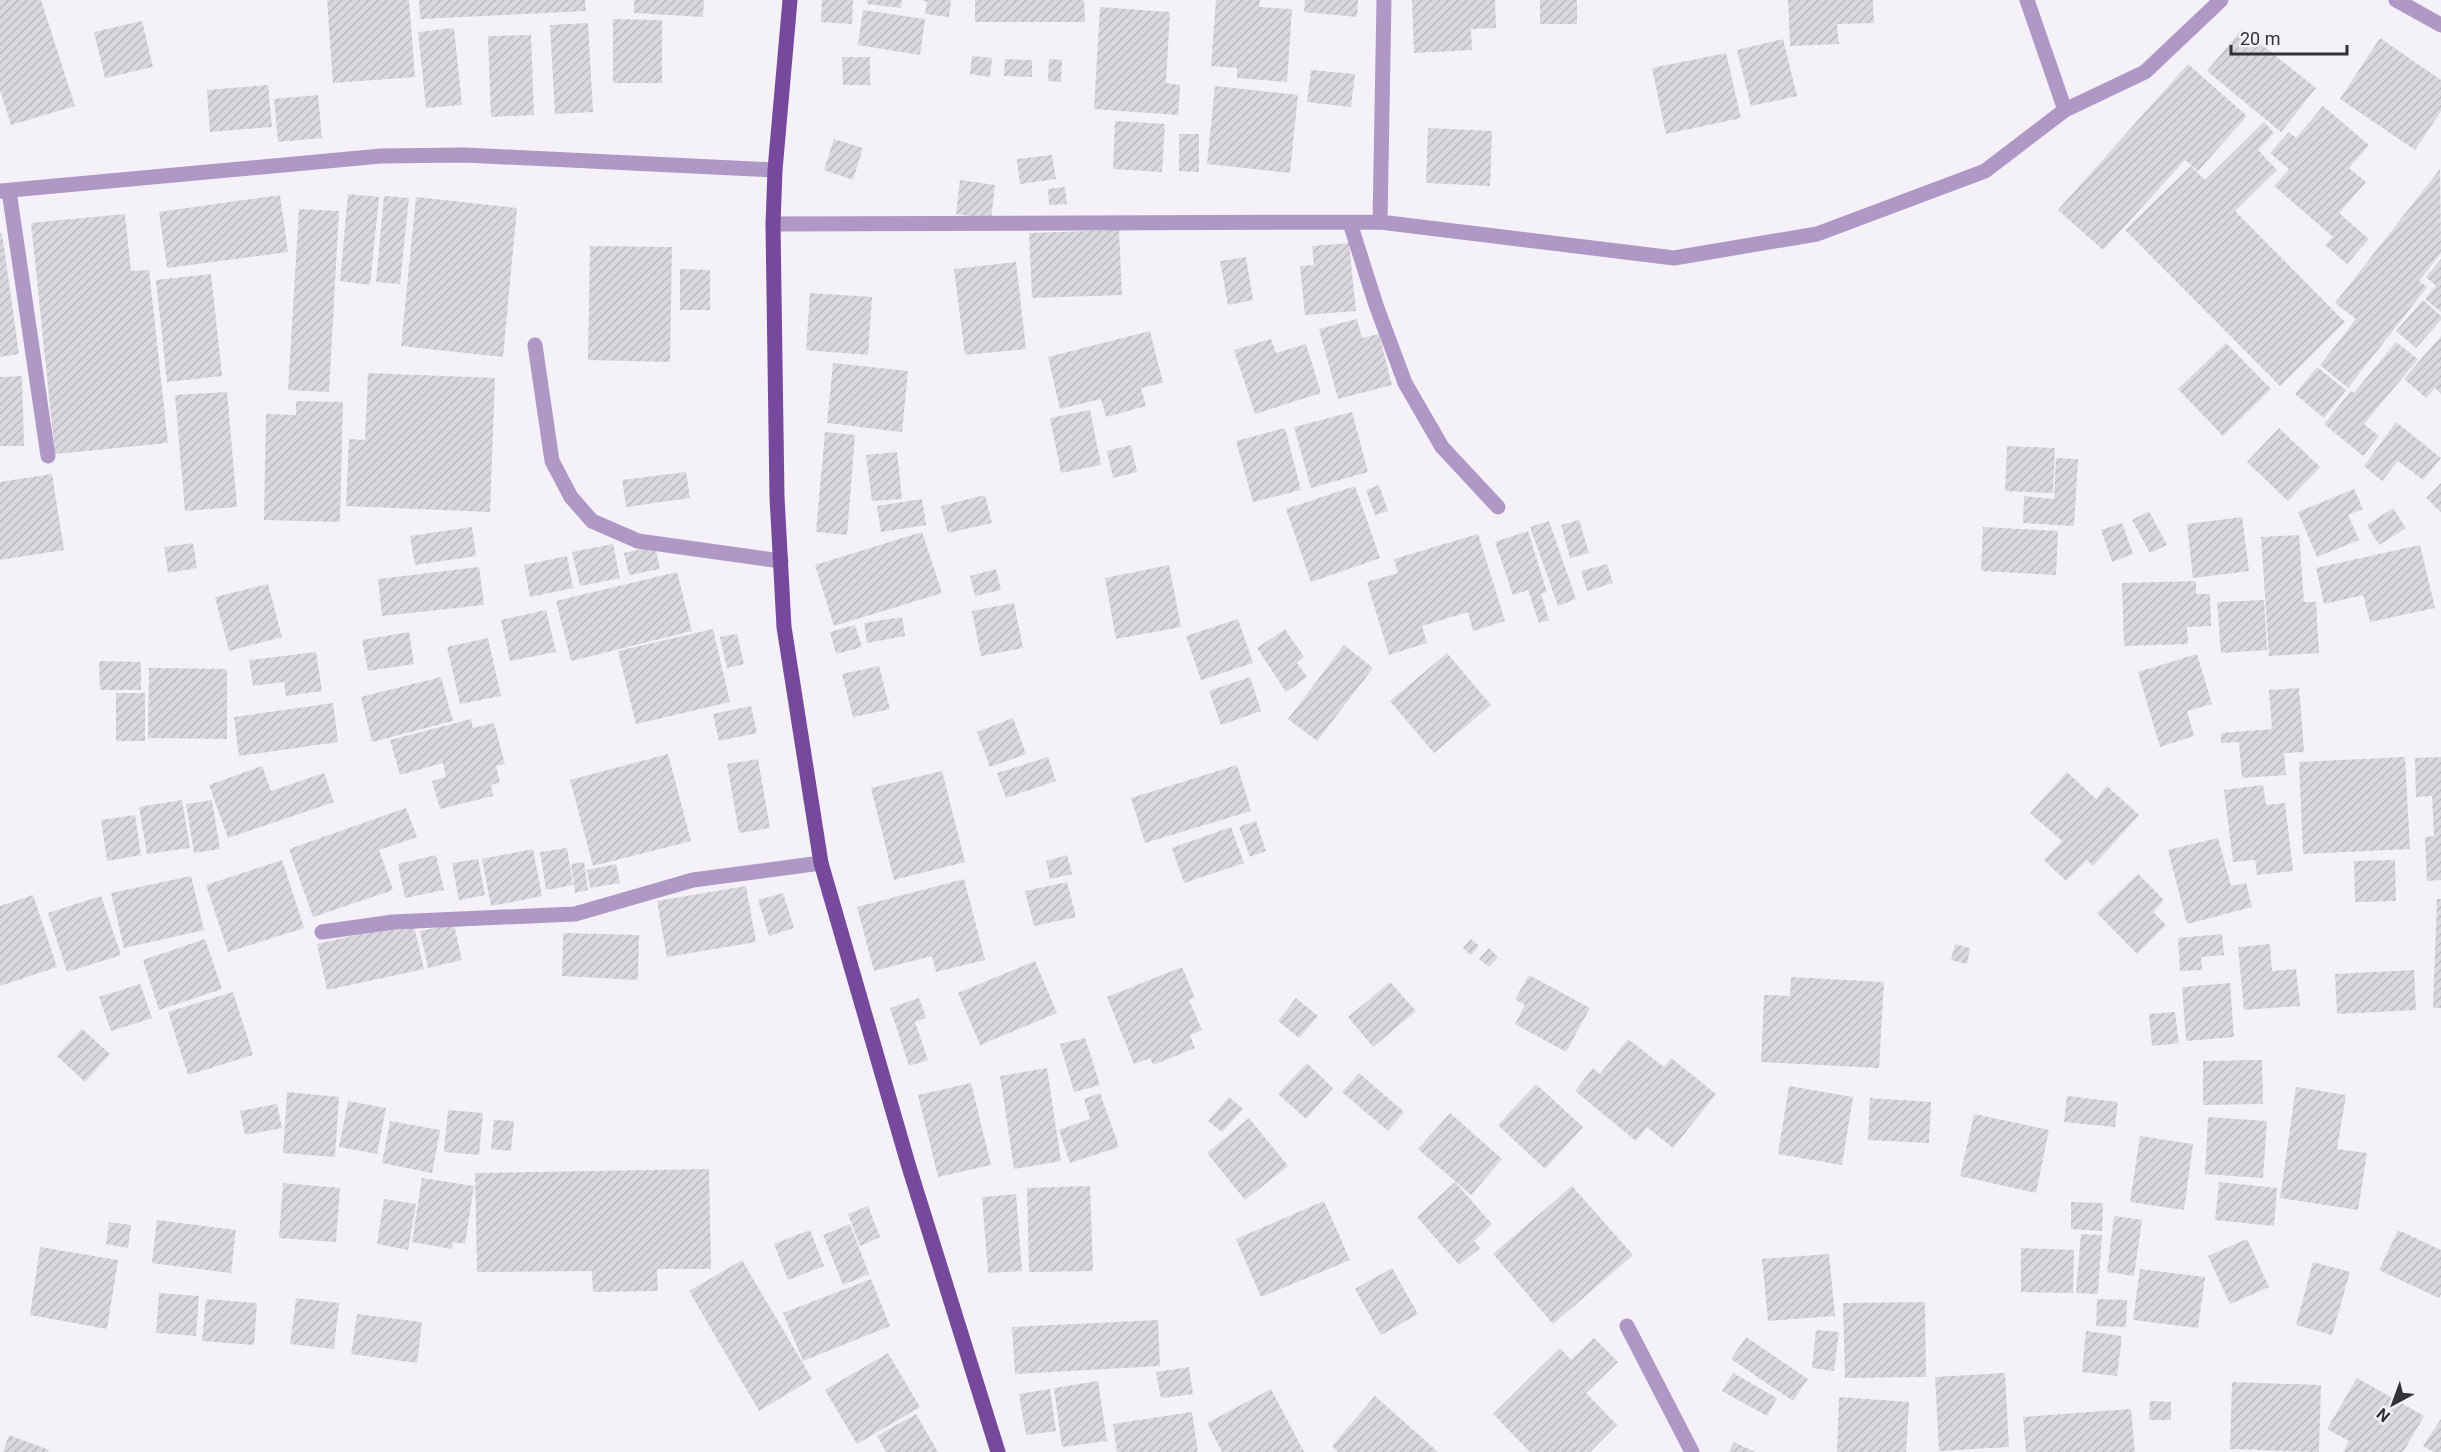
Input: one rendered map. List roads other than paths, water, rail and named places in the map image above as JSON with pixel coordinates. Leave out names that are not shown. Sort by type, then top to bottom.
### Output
[{"type":"main road","points":[[790,0],[772,224],[777,497],[784,627],[821,862],[909,1167],[998,1452]]},
{"type":"street","points":[[1380,222],[1384,0]]},
{"type":"street","points":[[2027,0],[2065,110]]},
{"type":"street","points":[[772,224],[1380,222],[1674,258],[1817,234],[1985,171],[2065,110],[2145,72],[2221,0]]},
{"type":"street","points":[[2396,0],[2441,25]]},
{"type":"street","points":[[48,456],[5,191],[381,156],[465,155],[775,170]]},
{"type":"street","points":[[1350,223],[1404,382],[1442,447],[1498,507]]},
{"type":"street","points":[[535,345],[552,461],[571,497],[592,521],[638,541],[781,561]]},
{"type":"street","points":[[322,932],[393,922],[575,914],[693,880],[821,862]]},
{"type":"street","points":[[1627,1326],[1692,1452]]}]
